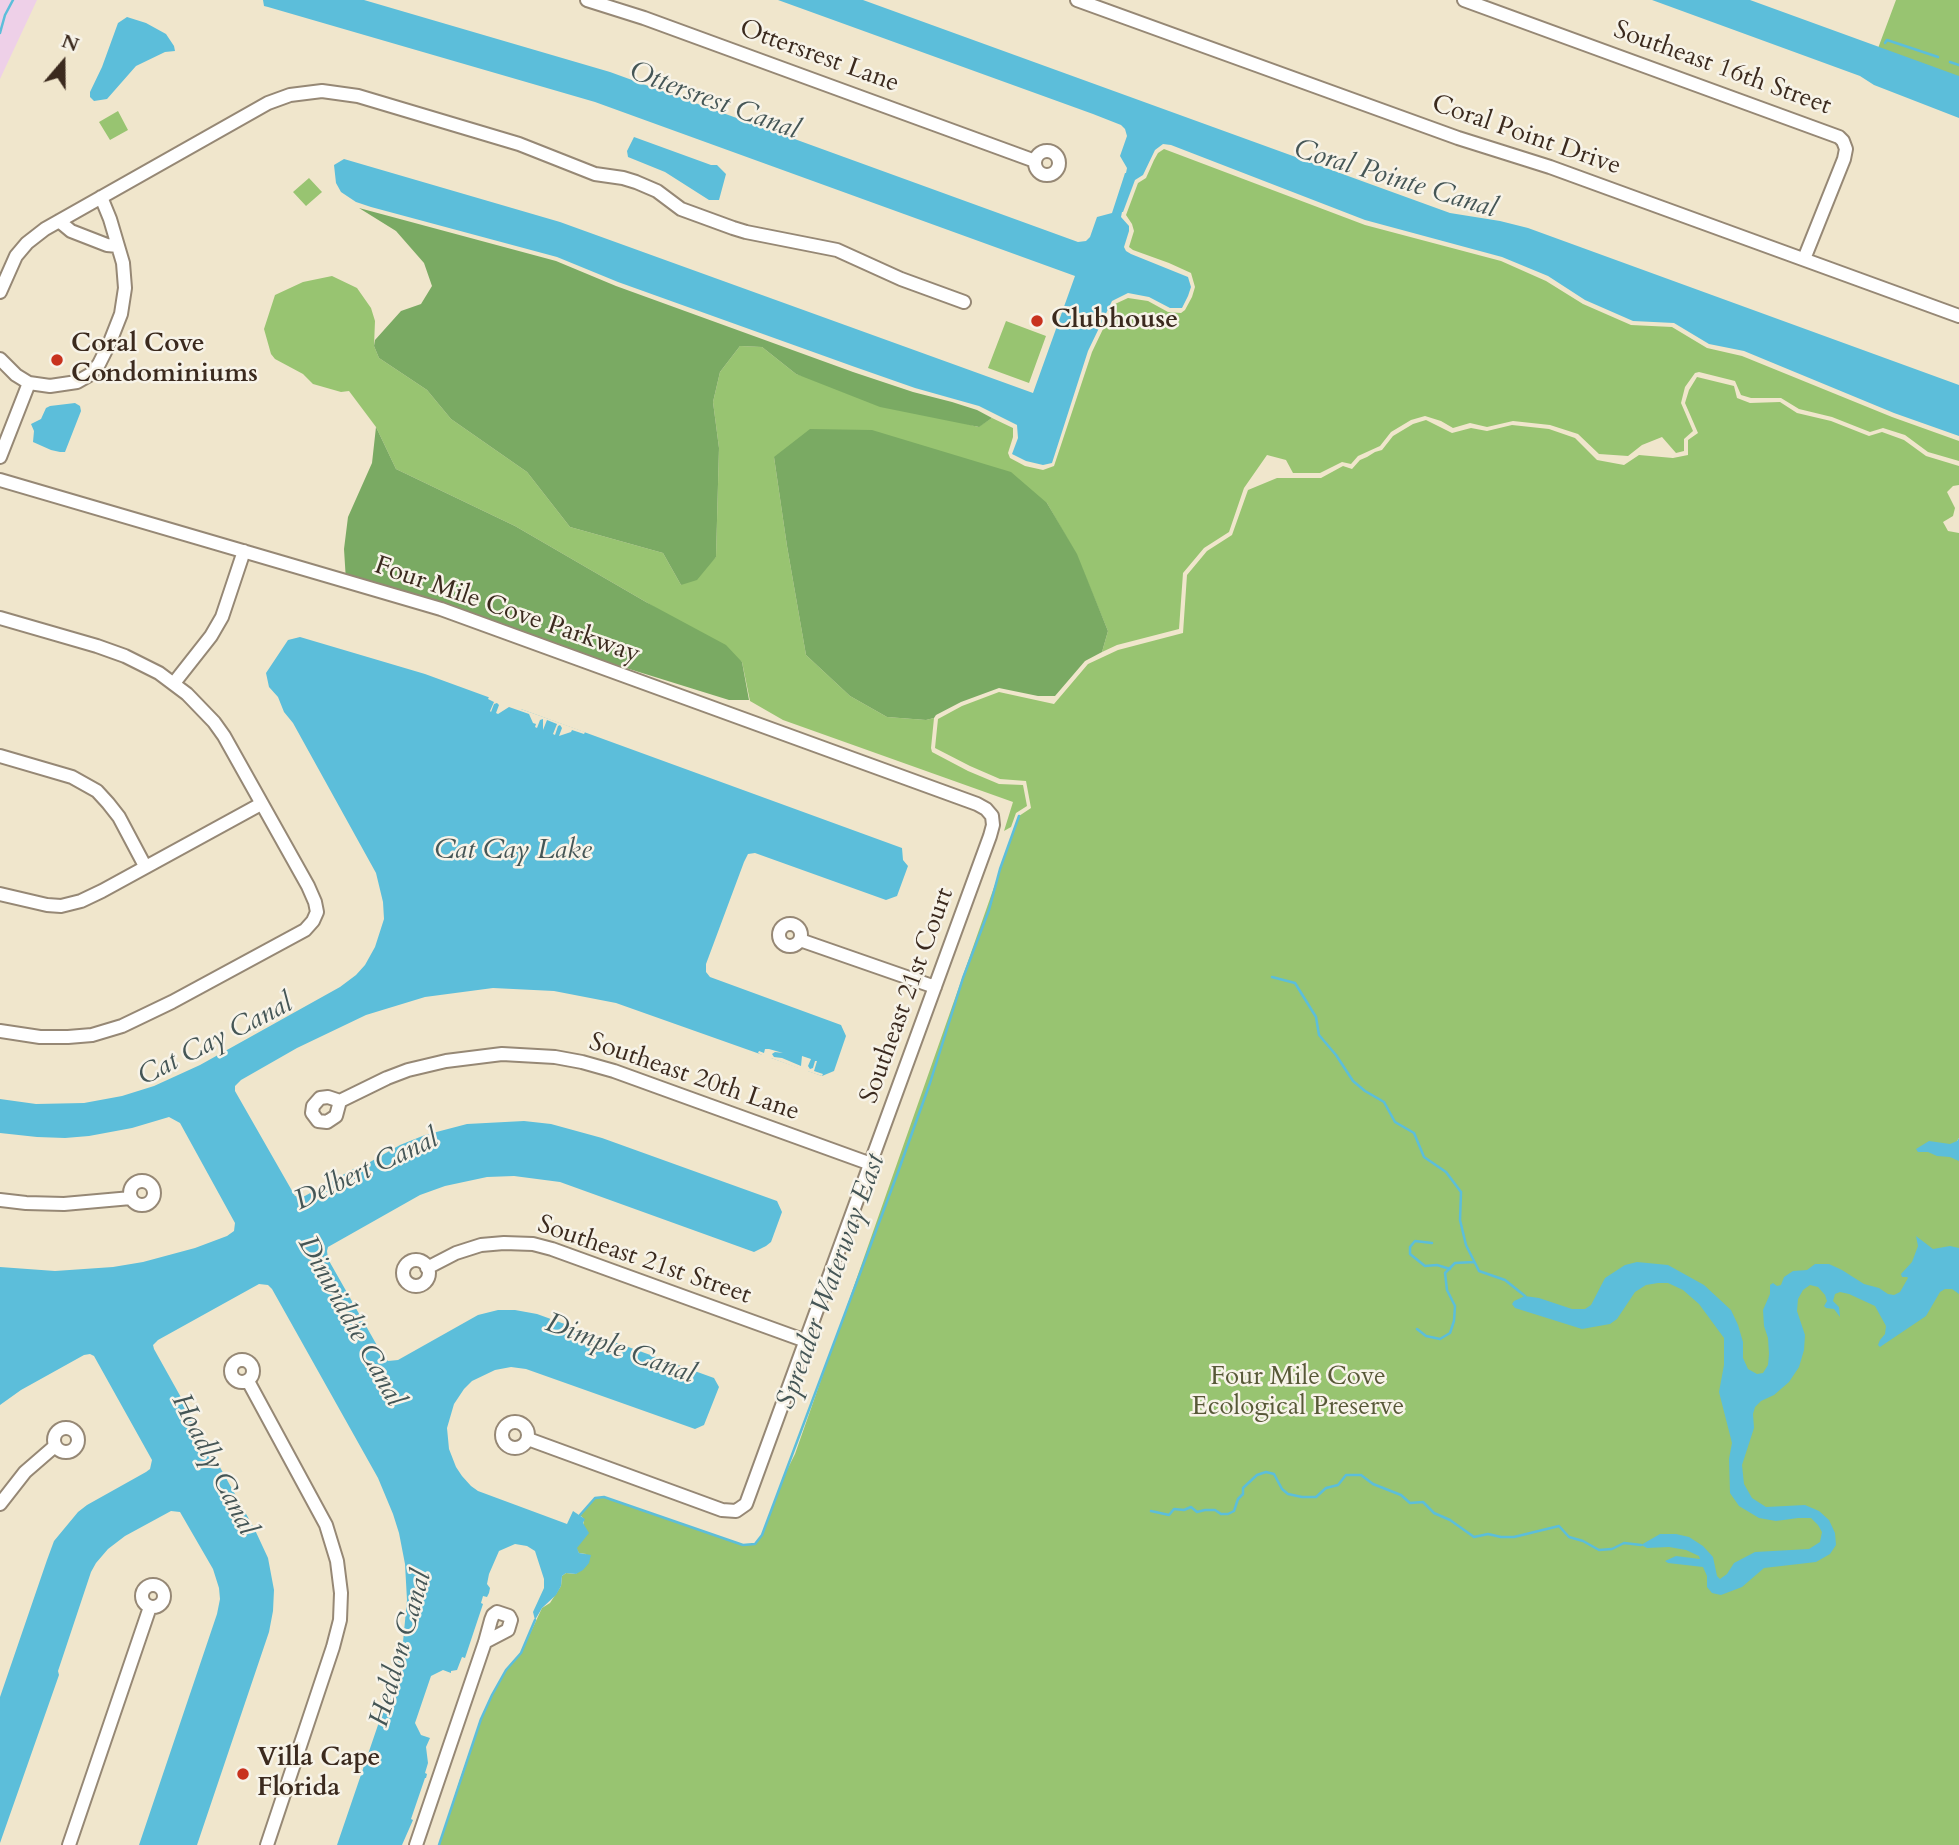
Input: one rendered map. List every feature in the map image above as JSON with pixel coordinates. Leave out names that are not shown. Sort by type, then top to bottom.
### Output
[{"type":"street","name":"Ottersrest Lane","points":[[587,0],[1035,161]]},
{"type":"street","name":"Coral Point Drive","points":[[1077,0],[1458,138],[1550,167],[1959,316]]},
{"type":"street","name":"Southeast 16th Street","points":[[1464,0],[1839,137],[1846,149],[1844,159],[1804,259]]},
{"type":"street","points":[[0,292],[12,264],[27,243],[45,229],[279,98],[306,92],[338,92],[519,144],[595,174],[636,182],[657,191],[681,209],[746,232],[837,250],[901,279],[964,302]]},
{"type":"street","points":[[0,359],[16,375],[29,383],[50,386],[68,385],[85,378],[99,364],[116,327],[124,299],[125,271],[101,197]]},
{"type":"street","points":[[60,221],[71,231],[107,245],[118,246]]},
{"type":"street","points":[[0,457],[29,383]]},
{"type":"street","name":"Four Mile Cove Parkway","points":[[0,480],[456,614],[977,804],[989,813]]},
{"type":"street","points":[[174,683],[211,636],[222,617],[244,551]]},
{"type":"street","points":[[0,618],[114,652],[147,667],[187,694],[224,736],[317,906],[316,916],[305,930],[172,1002],[113,1029],[92,1035],[68,1037],[40,1037],[0,1031]]},
{"type":"street","points":[[0,756],[72,777],[97,791],[119,817],[145,866]]},
{"type":"street","points":[[0,894],[41,905],[69,905],[92,897],[261,804]]},
{"type":"street","name":"Southeast 21st Court","points":[[528,1439],[722,1510],[736,1511],[742,1508],[750,1497],[992,831],[993,820],[989,813]]},
{"type":"street","points":[[800,940],[935,988]]},
{"type":"street","name":"Southeast 20th Lane","points":[[340,1101],[399,1073],[446,1061],[502,1055],[555,1057],[614,1071],[871,1164]]},
{"type":"street","points":[[0,1200],[52,1204],[131,1198]]},
{"type":"street","name":"Southeast 21st Street","points":[[427,1268],[456,1253],[481,1245],[504,1242],[533,1244],[552,1248],[806,1341]]},
{"type":"street","points":[[248,1381],[326,1525],[337,1561],[341,1592],[340,1620],[330,1660],[267,1845]]},
{"type":"street","points":[[0,1504],[25,1472],[55,1446]]},
{"type":"street","points":[[69,1845],[149,1607]]},
{"type":"street","points":[[416,1845],[485,1642]]},
{"type":"shaded area","points":[[0,0],[37,0],[0,79]]},
{"type":"green space","points":[[1896,0],[1959,0],[1959,90],[1874,59]]},
{"type":"green space","points":[[118,111],[128,130],[110,140],[99,122]]},
{"type":"green space","points":[[1164,149],[1365,225],[1501,261],[1546,281],[1583,304],[1631,325],[1672,327],[1707,348],[1742,356],[1959,441],[1959,461],[1928,452],[1905,435],[1883,428],[1870,432],[1832,417],[1799,409],[1781,398],[1751,398],[1741,395],[1735,381],[1699,372],[1695,373],[1685,387],[1681,403],[1693,431],[1684,439],[1684,451],[1676,453],[1662,437],[1642,445],[1628,456],[1599,454],[1578,434],[1550,425],[1513,421],[1487,427],[1470,423],[1453,428],[1425,416],[1411,420],[1391,432],[1380,446],[1358,456],[1351,464],[1342,462],[1320,473],[1293,473],[1286,460],[1267,455],[1244,488],[1229,532],[1204,548],[1183,573],[1179,629],[1117,645],[1102,652],[1108,631],[1076,554],[1047,503],[774,457],[806,655],[850,696],[887,717],[926,720],[934,718],[932,752],[999,784],[1023,785],[1027,806],[1016,813],[1011,827],[1004,831],[1013,802],[783,720],[750,701],[742,662],[646,602],[515,526],[396,469],[376,427],[349,391],[341,392],[313,384],[303,374],[275,359],[264,329],[275,295],[303,282],[332,276],[357,288],[371,308],[375,321],[374,346],[379,358],[427,390],[451,419],[527,472],[570,527],[663,553],[681,585],[716,557],[719,448],[713,402],[720,372],[740,346],[762,347],[796,374],[978,427],[992,418],[1013,428],[1008,453],[1010,458],[1025,466],[1043,470],[1054,466],[1092,352],[1115,304],[1128,298],[1148,301],[1168,312],[1181,313],[1192,297],[1195,287],[1191,273],[1129,247],[1134,231],[1126,215],[1138,183],[1146,178],[1158,153]]},
{"type":"green space","points":[[309,178],[322,192],[306,206],[293,192]]},
{"type":"green space","points":[[359,208],[556,261],[616,286],[853,372],[977,410],[992,418],[979,427],[880,407],[796,374],[762,347],[740,346],[720,372],[713,402],[719,448],[716,557],[697,580],[681,585],[663,553],[570,527],[527,472],[451,419],[427,390],[379,358],[374,346],[375,340],[401,311],[421,304],[432,286],[424,263],[396,231]]},
{"type":"green space","points":[[1006,321],[1046,336],[1029,383],[988,368]]},
{"type":"green space","name":"Four Mile Cove Ecological Preserve","points":[[1697,377],[1734,386],[1737,398],[1750,403],[1780,402],[1797,413],[1831,421],[1869,436],[1882,432],[1904,440],[1926,456],[1959,466],[1959,485],[1953,486],[1947,492],[1955,508],[1953,516],[1943,522],[1948,531],[1959,533],[1959,1845],[439,1845],[481,1719],[492,1695],[506,1670],[521,1653],[542,1608],[550,1603],[561,1586],[562,1576],[566,1573],[576,1574],[586,1554],[579,1553],[576,1548],[581,1541],[584,1519],[580,1515],[595,1498],[604,1497],[743,1545],[755,1544],[762,1535],[795,1454],[1019,816],[1031,808],[1026,781],[1000,779],[935,748],[938,719],[962,706],[999,692],[1054,704],[1088,664],[1118,650],[1183,633],[1187,575],[1207,551],[1232,535],[1248,490],[1277,478],[1321,478],[1343,466],[1352,469],[1360,460],[1382,450],[1393,436],[1426,420],[1452,433],[1471,428],[1487,431],[1512,425],[1549,429],[1575,438],[1597,460],[1624,465],[1639,455],[1673,458],[1688,455],[1688,440],[1698,433],[1685,403]]},
{"type":"green space","points":[[376,427],[396,469],[515,526],[726,645],[742,662],[749,700],[729,700],[346,581],[344,549],[348,517],[372,463]]},
{"type":"green space","points":[[810,429],[872,430],[1011,472],[1047,503],[1077,554],[1108,631],[1102,652],[1085,661],[1055,696],[1038,696],[999,688],[961,702],[926,720],[887,717],[850,696],[806,655],[787,546],[774,457]]},
{"type":"water","points":[[263,0],[364,0],[610,72],[1078,242],[1086,241],[1097,217],[1112,213],[1126,173],[1127,168],[1120,156],[1127,136],[1125,129],[1093,114],[778,0],[863,0],[1450,213],[1528,228],[1959,385],[1959,436],[1894,413],[1744,351],[1709,344],[1674,323],[1633,321],[1585,300],[1548,276],[1502,257],[1365,220],[1163,144],[1155,150],[1143,175],[1135,180],[1122,212],[1121,217],[1129,226],[1124,247],[1131,254],[1188,277],[1191,287],[1188,296],[1182,308],[1170,308],[1149,297],[1128,293],[1112,301],[1088,351],[1052,463],[1043,465],[1026,461],[1012,454],[1018,438],[1017,425],[979,406],[855,367],[618,282],[557,257],[356,202],[341,192],[336,183],[334,165],[344,159],[560,222],[1033,393],[1075,276],[595,102],[264,6]]},
{"type":"water","points":[[1652,0],[1750,0],[1959,76],[1959,118],[1874,85],[1860,76]]},
{"type":"water","points":[[127,17],[166,34],[175,51],[165,52],[136,66],[107,99],[94,101],[90,92],[118,23]]},
{"type":"water","points":[[634,137],[717,165],[726,174],[719,200],[709,200],[665,172],[628,157],[627,151]]},
{"type":"water","points":[[75,403],[80,406],[81,411],[65,452],[51,450],[33,442],[34,431],[31,424],[41,419],[46,408]]},
{"type":"water","points":[[300,637],[425,674],[902,848],[903,860],[908,866],[897,896],[886,900],[755,853],[748,854],[744,862],[706,964],[706,972],[710,977],[841,1025],[846,1036],[834,1071],[822,1076],[616,1003],[554,991],[493,988],[425,997],[366,1015],[297,1048],[235,1086],[235,1091],[295,1196],[303,1197],[400,1145],[425,1135],[467,1124],[524,1121],[551,1124],[602,1138],[777,1201],[782,1212],[771,1242],[754,1252],[560,1182],[514,1176],[487,1177],[445,1186],[420,1195],[328,1247],[328,1259],[388,1361],[398,1360],[478,1315],[498,1310],[515,1310],[537,1314],[714,1378],[719,1387],[704,1425],[695,1429],[526,1369],[511,1367],[495,1370],[472,1381],[464,1389],[454,1404],[447,1428],[449,1449],[462,1476],[478,1491],[567,1524],[573,1511],[585,1519],[583,1523],[589,1533],[577,1548],[579,1553],[591,1555],[583,1570],[562,1576],[556,1595],[542,1608],[535,1620],[533,1612],[544,1588],[544,1579],[535,1551],[515,1544],[499,1551],[489,1574],[489,1593],[487,1597],[483,1596],[483,1604],[465,1658],[462,1657],[457,1670],[451,1673],[443,1670],[431,1676],[415,1723],[421,1735],[430,1738],[426,1747],[427,1774],[402,1845],[337,1845],[392,1684],[403,1642],[407,1600],[405,1564],[399,1533],[378,1478],[268,1285],[259,1284],[158,1340],[153,1345],[154,1349],[268,1558],[274,1590],[269,1632],[197,1845],[139,1845],[217,1614],[219,1588],[213,1569],[180,1512],[171,1511],[125,1536],[108,1549],[91,1572],[58,1671],[59,1675],[0,1843],[0,1697],[54,1541],[78,1512],[146,1472],[150,1469],[152,1460],[94,1356],[90,1354],[21,1390],[0,1405],[0,1267],[55,1271],[143,1262],[227,1236],[234,1231],[235,1223],[180,1123],[169,1117],[132,1128],[89,1136],[37,1137],[0,1133],[0,1099],[36,1104],[84,1103],[122,1096],[154,1086],[200,1065],[340,987],[365,965],[375,947],[384,919],[376,873],[293,723],[269,687],[266,673],[288,640]]},
{"type":"water","points":[[1959,1138],[1959,1161],[1928,1152],[1918,1152],[1916,1149],[1929,1141],[1950,1144]]},
{"type":"water","points":[[1916,1236],[1933,1249],[1950,1246],[1959,1248],[1959,1294],[1952,1289],[1940,1292],[1926,1316],[1880,1347],[1878,1345],[1885,1334],[1886,1326],[1875,1306],[1840,1292],[1835,1294],[1833,1301],[1839,1307],[1840,1317],[1834,1309],[1824,1306],[1827,1301],[1818,1287],[1810,1285],[1798,1299],[1797,1311],[1805,1335],[1799,1367],[1789,1382],[1755,1407],[1753,1414],[1754,1428],[1742,1465],[1744,1484],[1752,1498],[1766,1507],[1805,1505],[1819,1511],[1829,1520],[1835,1533],[1836,1545],[1830,1554],[1816,1562],[1764,1568],[1742,1587],[1721,1595],[1712,1593],[1707,1587],[1707,1576],[1703,1567],[1665,1561],[1676,1556],[1700,1559],[1699,1556],[1686,1550],[1669,1547],[1647,1548],[1641,1545],[1660,1534],[1689,1537],[1713,1557],[1720,1579],[1734,1563],[1755,1552],[1809,1549],[1820,1542],[1822,1532],[1811,1518],[1776,1521],[1759,1518],[1739,1506],[1730,1493],[1729,1459],[1732,1443],[1719,1392],[1724,1365],[1724,1338],[1699,1304],[1683,1290],[1668,1283],[1646,1285],[1635,1292],[1617,1319],[1610,1324],[1582,1329],[1515,1308],[1512,1304],[1514,1301],[1525,1296],[1572,1309],[1585,1309],[1591,1305],[1605,1278],[1625,1265],[1637,1262],[1668,1265],[1704,1285],[1731,1310],[1743,1342],[1743,1358],[1748,1369],[1757,1374],[1763,1373],[1768,1365],[1768,1338],[1763,1310],[1770,1294],[1770,1285],[1781,1285],[1784,1277],[1793,1271],[1807,1270],[1815,1264],[1829,1264],[1864,1284],[1894,1295],[1900,1292],[1908,1278],[1902,1277],[1901,1274],[1912,1262],[1918,1246]]},
{"type":"pier","points":[[490,695],[585,732],[584,734],[572,730],[559,736],[562,728],[560,725],[555,735],[553,734],[557,724],[547,720],[543,730],[543,719],[537,728],[529,714],[509,707],[496,713],[499,705],[497,703],[491,712],[494,702],[488,699]]},
{"type":"pier","points":[[765,1049],[783,1053],[772,1054],[801,1066],[802,1056],[811,1059],[808,1066],[810,1069],[817,1061],[814,1071],[823,1074],[822,1076],[807,1071],[805,1074],[797,1071],[798,1068],[771,1058],[770,1061],[761,1058],[762,1055],[758,1053],[764,1053]]},
{"type":"waterway","points":[[0,33],[13,0]]},
{"type":"waterway","points":[[1885,43],[1887,40],[1938,57]]},
{"type":"waterway","points":[[1950,62],[1959,65]]},
{"type":"waterway","name":"Spreader Waterway East","points":[[580,1515],[595,1498],[604,1497],[743,1545],[755,1544],[762,1535],[930,1083],[1019,816]]},
{"type":"waterway","points":[[1272,977],[1295,983],[1316,1017],[1319,1035],[1353,1081],[1384,1102],[1395,1122],[1414,1133],[1424,1157],[1446,1172],[1461,1192],[1460,1220],[1466,1245],[1479,1271],[1505,1280],[1525,1296]]},
{"type":"waterway","points":[[1432,1243],[1415,1241],[1410,1247],[1410,1254],[1425,1266],[1437,1265],[1450,1269]]},
{"type":"waterway","points":[[1417,1329],[1426,1336],[1440,1339],[1450,1333],[1455,1306],[1447,1290],[1445,1273],[1455,1263],[1474,1262]]},
{"type":"waterway","points":[[1151,1511],[1169,1515],[1174,1509],[1184,1510],[1191,1507],[1197,1512],[1215,1510],[1228,1514],[1234,1511],[1243,1494],[1243,1488],[1257,1475],[1266,1472],[1274,1474],[1288,1494],[1302,1497],[1316,1497],[1326,1488],[1338,1485],[1346,1475],[1361,1475],[1373,1484],[1401,1495],[1410,1503],[1423,1502],[1434,1513],[1450,1520],[1474,1537],[1488,1534],[1514,1537],[1559,1526],[1569,1537],[1599,1550],[1612,1549],[1624,1543],[1641,1545]]},
{"type":"waterway","name":"Spreader Waterway East","points":[[439,1845],[481,1719],[506,1670],[521,1653],[535,1620]]},
{"type":"place","name":"Clubhouse","points":[[1037,321]]},
{"type":"place","name":"Coral Cove Condominiums","points":[[57,360]]},
{"type":"place","name":"Villa Cape Florida","points":[[243,1774]]},
{"type":"water label","name":"Ottersrest Canal","points":[[714,102]]},
{"type":"water label","name":"Coral Pointe Canal","points":[[1395,180]]},
{"type":"water label","name":"Cat Cay Lake","points":[[513,852]]},
{"type":"water label","name":"Cat Cay Canal","points":[[216,1041]]},
{"type":"water label","name":"Delbert Canal","points":[[367,1171]]},
{"type":"water label","name":"Dinwiddie Canal","points":[[350,1322]]},
{"type":"water label","name":"Dimple Canal","points":[[620,1350]]},
{"type":"water label","name":"Hoadly Canal","points":[[213,1465]]},
{"type":"water label","name":"Heddon Canal","points":[[402,1649]]}]
